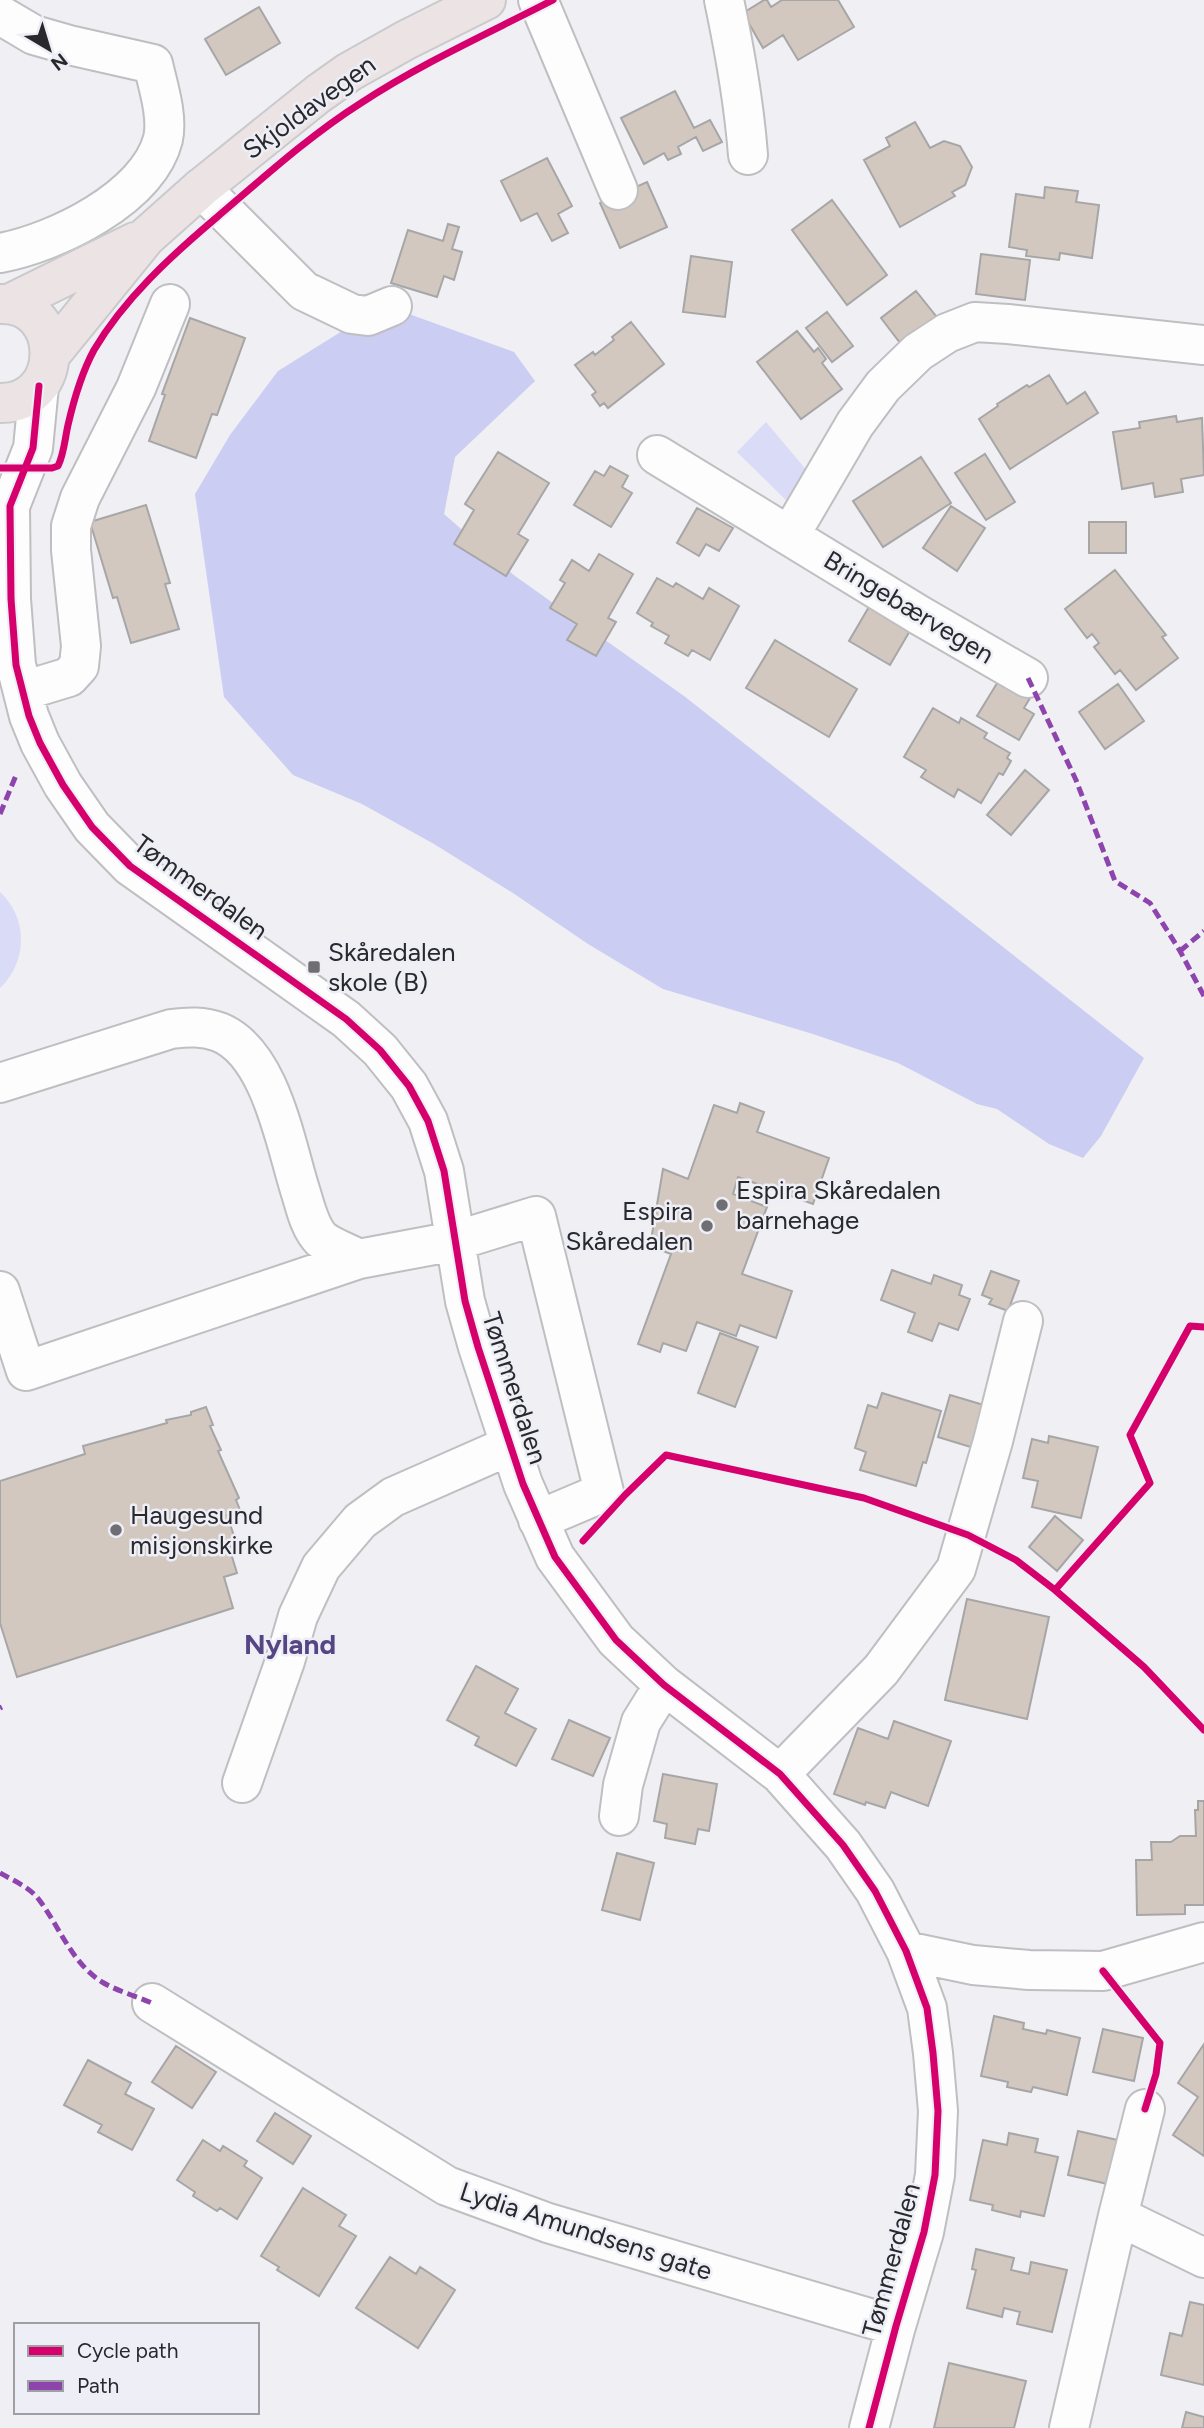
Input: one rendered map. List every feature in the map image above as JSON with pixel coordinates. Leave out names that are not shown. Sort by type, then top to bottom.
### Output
[{"type":"main road","name":"Skjoldavegen","points":[[45,370],[146,237],[201,188],[349,72],[486,0]]},
{"type":"main road","name":"Skjoldavegen","points":[[5,304],[146,237]]},
{"type":"main road","points":[[0,403],[26,397],[45,370],[48,337],[39,321],[26,309],[5,304]]},
{"type":"street","points":[[538,0],[618,190]]},
{"type":"street","points":[[724,0],[739,71],[748,155]]},
{"type":"street","points":[[0,15],[34,35],[153,64],[162,111],[163,138],[152,163],[131,189],[97,215],[57,236],[0,253]]},
{"type":"street","points":[[201,188],[304,291],[352,314],[368,316],[392,306]]},
{"type":"street","points":[[23,691],[69,677],[79,666],[81,646],[71,526],[80,498],[136,388],[170,304]]},
{"type":"street","points":[[790,535],[855,424],[883,386],[918,352],[947,333],[975,322],[1204,345]]},
{"type":"street","name":"Tømmerdalen","points":[[45,370],[33,448],[5,496],[16,665],[40,743],[92,827],[120,857],[346,1019],[380,1050],[409,1086],[428,1121],[444,1171],[465,1301],[523,1484],[555,1557],[616,1640],[664,1685],[780,1774],[843,1844],[875,1891],[906,1951],[927,2008],[933,2053],[937,2124],[935,2175],[924,2232],[869,2428]]},
{"type":"street","name":"Bringebærvegen","points":[[657,455],[919,615],[1028,678]]},
{"type":"street","points":[[0,1083],[171,1029],[196,1027],[220,1032],[240,1046],[257,1065],[270,1092],[308,1216],[321,1238],[359,1259]]},
{"type":"street","points":[[0,1291],[26,1371],[359,1259],[456,1241],[536,1216],[604,1492],[538,1520]]},
{"type":"street","points":[[780,1774],[881,1670],[956,1569],[993,1441],[1023,1321]]},
{"type":"street","points":[[242,1783],[298,1616],[321,1567],[359,1521],[393,1497],[511,1446]]},
{"type":"street","points":[[618,1816],[623,1785],[640,1723],[664,1685]]},
{"type":"street","points":[[906,1951],[973,1965],[1029,1970],[1103,1971],[1204,1942]]},
{"type":"street","name":"Lydia Amundsens gate","points":[[152,2003],[447,2186],[548,2223],[896,2326]]},
{"type":"street","points":[[1069,2428],[1144,2109]]},
{"type":"street","points":[[1118,2216],[1204,2258]]},
{"type":"shaded area","points":[[384,305],[514,352],[535,381],[455,457],[444,514],[515,576],[684,696],[1144,1058],[1101,1136],[1083,1158],[1049,1144],[997,1109],[977,1104],[898,1063],[813,1034],[663,989],[588,944],[434,844],[362,804],[293,775],[224,697],[195,494],[230,435],[278,371]]},
{"type":"shaded area","points":[[766,422],[819,485],[801,515],[737,452]]},
{"type":"shaded area","points":[[0,892],[16,914],[21,940],[16,965],[0,988]]},
{"type":"building","points":[[767,0],[771,7],[782,0],[838,0],[854,27],[798,60],[783,35],[763,48],[743,13]]},
{"type":"building","points":[[259,7],[280,43],[226,75],[205,39]]},
{"type":"building","points":[[675,91],[694,128],[710,120],[722,142],[703,151],[696,137],[678,147],[681,154],[668,160],[664,153],[644,164],[621,118]]},
{"type":"building","points":[[915,122],[930,148],[944,141],[960,146],[972,167],[965,185],[952,192],[955,196],[900,227],[864,160],[890,146],[886,138]]},
{"type":"building","points":[[547,158],[572,206],[558,214],[568,233],[552,241],[537,213],[521,221],[501,181]]},
{"type":"building","points":[[647,182],[667,227],[620,248],[600,203]]},
{"type":"building","points":[[1045,187],[1078,191],[1076,202],[1099,205],[1092,258],[1060,253],[1059,260],[1026,256],[1027,250],[1009,247],[1016,194],[1044,198]]},
{"type":"building","points":[[832,200],[887,275],[847,305],[792,230]]},
{"type":"building","points":[[448,224],[459,227],[452,249],[462,252],[454,280],[444,276],[437,297],[391,283],[408,230],[443,241]]},
{"type":"building","points":[[981,254],[1030,260],[1025,300],[976,294]]},
{"type":"building","points":[[691,256],[732,262],[725,317],[683,312]]},
{"type":"building","points":[[916,291],[940,321],[904,348],[881,318]]},
{"type":"building","points":[[827,312],[853,346],[832,362],[806,328]]},
{"type":"building","points":[[190,318],[245,338],[217,415],[212,414],[196,458],[149,441],[165,395],[162,394]]},
{"type":"building","points":[[631,322],[664,364],[608,408],[604,403],[600,406],[592,395],[596,392],[575,365],[593,352],[595,355]]},
{"type":"building","points":[[797,331],[814,352],[818,348],[826,359],[822,363],[842,389],[801,419],[757,362]]},
{"type":"building","points":[[1049,375],[1067,404],[1085,392],[1098,413],[1010,469],[979,419],[1027,385],[1029,387]]},
{"type":"building","points":[[1176,416],[1177,422],[1202,418],[1204,475],[1181,479],[1183,492],[1155,497],[1153,483],[1122,489],[1113,432],[1140,428],[1139,422]]},
{"type":"building","points":[[498,452],[549,483],[518,534],[528,540],[506,576],[454,544],[474,510],[465,504]]},
{"type":"building","points":[[985,454],[1015,502],[986,520],[955,473]]},
{"type":"building","points":[[921,457],[951,503],[883,547],[853,501]]},
{"type":"building","points":[[610,466],[628,476],[622,487],[632,493],[611,527],[574,505],[595,471],[604,476]]},
{"type":"building","points":[[146,505],[170,583],[165,584],[179,629],[131,643],[117,597],[113,598],[90,522]]},
{"type":"building","points":[[951,506],[985,528],[957,571],[923,548]]},
{"type":"building","points":[[697,508],[733,528],[719,551],[706,544],[699,556],[677,543]]},
{"type":"building","points":[[1089,522],[1126,522],[1126,553],[1089,553]]},
{"type":"building","points":[[599,554],[633,574],[608,618],[616,622],[596,656],[567,640],[577,624],[550,608],[565,583],[560,580],[572,560],[589,571]]},
{"type":"building","points":[[1115,570],[1166,635],[1162,637],[1178,658],[1136,690],[1120,670],[1115,674],[1094,647],[1099,643],[1092,634],[1087,638],[1065,609]]},
{"type":"building","points":[[657,578],[673,587],[676,583],[703,599],[709,588],[739,606],[710,660],[692,650],[688,656],[665,643],[669,636],[651,626],[653,623],[637,613]]},
{"type":"building","points":[[870,605],[911,629],[890,665],[849,641]]},
{"type":"building","points":[[775,640],[857,689],[829,737],[746,688]]},
{"type":"building","points":[[999,680],[1030,698],[1024,708],[1034,714],[1019,740],[977,716]]},
{"type":"building","points":[[1118,684],[1144,721],[1105,749],[1079,712]]},
{"type":"building","points":[[933,708],[959,723],[961,718],[987,733],[984,738],[1010,753],[1007,758],[1011,761],[1003,775],[999,773],[981,803],[958,789],[954,797],[921,777],[926,770],[904,757]]},
{"type":"building","points":[[1025,770],[1049,790],[1011,835],[987,815]]},
{"type":"building","name":"Espira Skåredalen","points":[[740,1103],[764,1112],[757,1132],[829,1158],[813,1204],[738,1177],[733,1194],[767,1207],[742,1274],[792,1291],[776,1338],[740,1325],[736,1336],[697,1322],[686,1351],[663,1343],[660,1352],[638,1344],[671,1254],[650,1246],[663,1169],[688,1179],[714,1105],[737,1113]]},
{"type":"building","points":[[892,1270],[931,1284],[934,1275],[962,1285],[959,1295],[970,1299],[958,1330],[939,1323],[932,1341],[908,1332],[915,1313],[881,1300]]},
{"type":"building","points":[[991,1271],[1019,1281],[1008,1311],[989,1304],[992,1299],[982,1295]]},
{"type":"building","points":[[720,1333],[758,1347],[735,1407],[698,1393]]},
{"type":"building","points":[[882,1393],[941,1411],[926,1463],[923,1462],[916,1486],[860,1470],[866,1452],[855,1448],[868,1405],[877,1408]]},
{"type":"building","points":[[950,1395],[987,1406],[974,1448],[938,1437]]},
{"type":"building","name":"Haugesund misjonskirke","points":[[206,1407],[213,1425],[210,1426],[221,1450],[218,1451],[239,1498],[236,1500],[240,1510],[227,1515],[237,1545],[229,1547],[237,1573],[224,1577],[233,1608],[17,1677],[0,1623],[0,1481],[85,1454],[83,1446],[167,1423],[166,1420],[191,1415],[191,1412]]},
{"type":"building","points":[[1049,1436],[1098,1447],[1081,1518],[1032,1507],[1038,1481],[1023,1478],[1032,1439],[1048,1443]]},
{"type":"building","points":[[1055,1516],[1083,1540],[1057,1571],[1029,1547]]},
{"type":"building","points":[[967,1599],[1049,1617],[1027,1719],[945,1700]]},
{"type":"building","points":[[476,1666],[518,1689],[505,1713],[536,1729],[516,1766],[475,1745],[479,1737],[447,1720]]},
{"type":"building","points":[[569,1720],[610,1738],[593,1776],[552,1759]]},
{"type":"building","points":[[894,1721],[951,1741],[928,1806],[891,1792],[885,1808],[866,1802],[865,1805],[834,1794],[858,1728],[888,1739]]},
{"type":"building","points":[[663,1774],[717,1784],[709,1831],[698,1829],[695,1844],[665,1838],[667,1824],[654,1821]]},
{"type":"building","points":[[1198,1801],[1204,1801],[1204,1905],[1185,1905],[1185,1914],[1137,1915],[1136,1860],[1152,1860],[1151,1842],[1171,1842],[1180,1836],[1196,1836],[1195,1810],[1198,1810]]},
{"type":"building","points":[[617,1853],[654,1863],[640,1920],[602,1910]]},
{"type":"building","points":[[994,2016],[1024,2023],[1023,2029],[1046,2034],[1047,2030],[1080,2038],[1067,2095],[1033,2087],[1031,2092],[1007,2087],[1008,2082],[981,2076]]},
{"type":"building","points":[[1103,2029],[1143,2038],[1134,2081],[1093,2072]]},
{"type":"building","points":[[1204,2044],[1204,2156],[1173,2135],[1198,2097],[1178,2083]]},
{"type":"building","points":[[176,2046],[216,2072],[192,2108],[152,2082]]},
{"type":"building","points":[[88,2060],[131,2083],[125,2094],[154,2109],[132,2150],[98,2132],[102,2125],[64,2105]]},
{"type":"building","points":[[275,2113],[311,2136],[293,2164],[257,2141]]},
{"type":"building","points":[[1078,2131],[1122,2141],[1112,2185],[1068,2175]]},
{"type":"building","points":[[1009,2133],[1038,2139],[1035,2152],[1058,2157],[1044,2216],[1021,2211],[1020,2217],[992,2210],[993,2205],[970,2200],[983,2140],[1007,2145]]},
{"type":"building","points":[[203,2140],[220,2151],[223,2146],[247,2161],[244,2166],[262,2178],[237,2219],[220,2208],[217,2211],[193,2196],[195,2192],[177,2180]]},
{"type":"building","points":[[303,2188],[346,2215],[339,2226],[356,2236],[319,2296],[277,2270],[279,2267],[261,2256]]},
{"type":"building","points":[[976,2249],[1014,2258],[1011,2270],[1029,2274],[1031,2262],[1067,2270],[1052,2332],[1017,2324],[1020,2312],[1004,2308],[1002,2317],[967,2308],[976,2270],[972,2269]]},
{"type":"building","points":[[390,2257],[416,2274],[420,2267],[455,2290],[418,2348],[356,2308]]},
{"type":"building","points":[[1190,2302],[1204,2305],[1204,2385],[1161,2375],[1170,2333],[1182,2336]]},
{"type":"building","points":[[949,2363],[1026,2381],[1014,2428],[934,2428]]},
{"type":"building","points":[[1186,2412],[1204,2417],[1204,2428],[1182,2428]]},
{"type":"marked path","points":[[1028,678],[1076,780],[1115,881],[1150,903],[1204,996]]},
{"type":"marked path","points":[[0,814],[17,773]]},
{"type":"marked path","points":[[1180,951],[1204,931]]},
{"type":"marked path","points":[[0,1873],[36,1896],[74,1955],[92,1974],[108,1985],[152,2003]]},
{"type":"cycle path","points":[[0,468],[58,466],[73,406],[94,350],[134,296],[199,232],[323,129],[384,88],[553,0]]},
{"type":"cycle path","points":[[39,386],[33,448],[10,506],[11,599],[16,665],[29,716],[63,785],[92,827],[130,866],[346,1019],[380,1050],[409,1086],[428,1121],[444,1171],[465,1301],[478,1347],[523,1484],[555,1557],[616,1640],[664,1685],[780,1774],[843,1845],[875,1891],[906,1951],[927,2008],[933,2053],[938,2111],[935,2175],[924,2232],[869,2428]]},
{"type":"cycle path","points":[[1055,1590],[1150,1483],[1130,1435],[1190,1326],[1204,1327]]},
{"type":"cycle path","points":[[583,1541],[666,1455],[864,1498],[968,1535],[1016,1560],[1144,1667],[1204,1730]]},
{"type":"cycle path","points":[[1103,1971],[1160,2043],[1156,2074],[1145,2109]]},
{"type":"place","name":"Skåredalen skole (B)","points":[[314,967]]},
{"type":"place","name":"Espira Skåredalen barnehage","points":[[722,1205]]},
{"type":"place","name":"Espira Skåredalen","points":[[707,1226]]},
{"type":"place","name":"Haugesund misjonskirke","points":[[116,1530]]},
{"type":"district","name":"Nyland","points":[[290,1644]]}]
